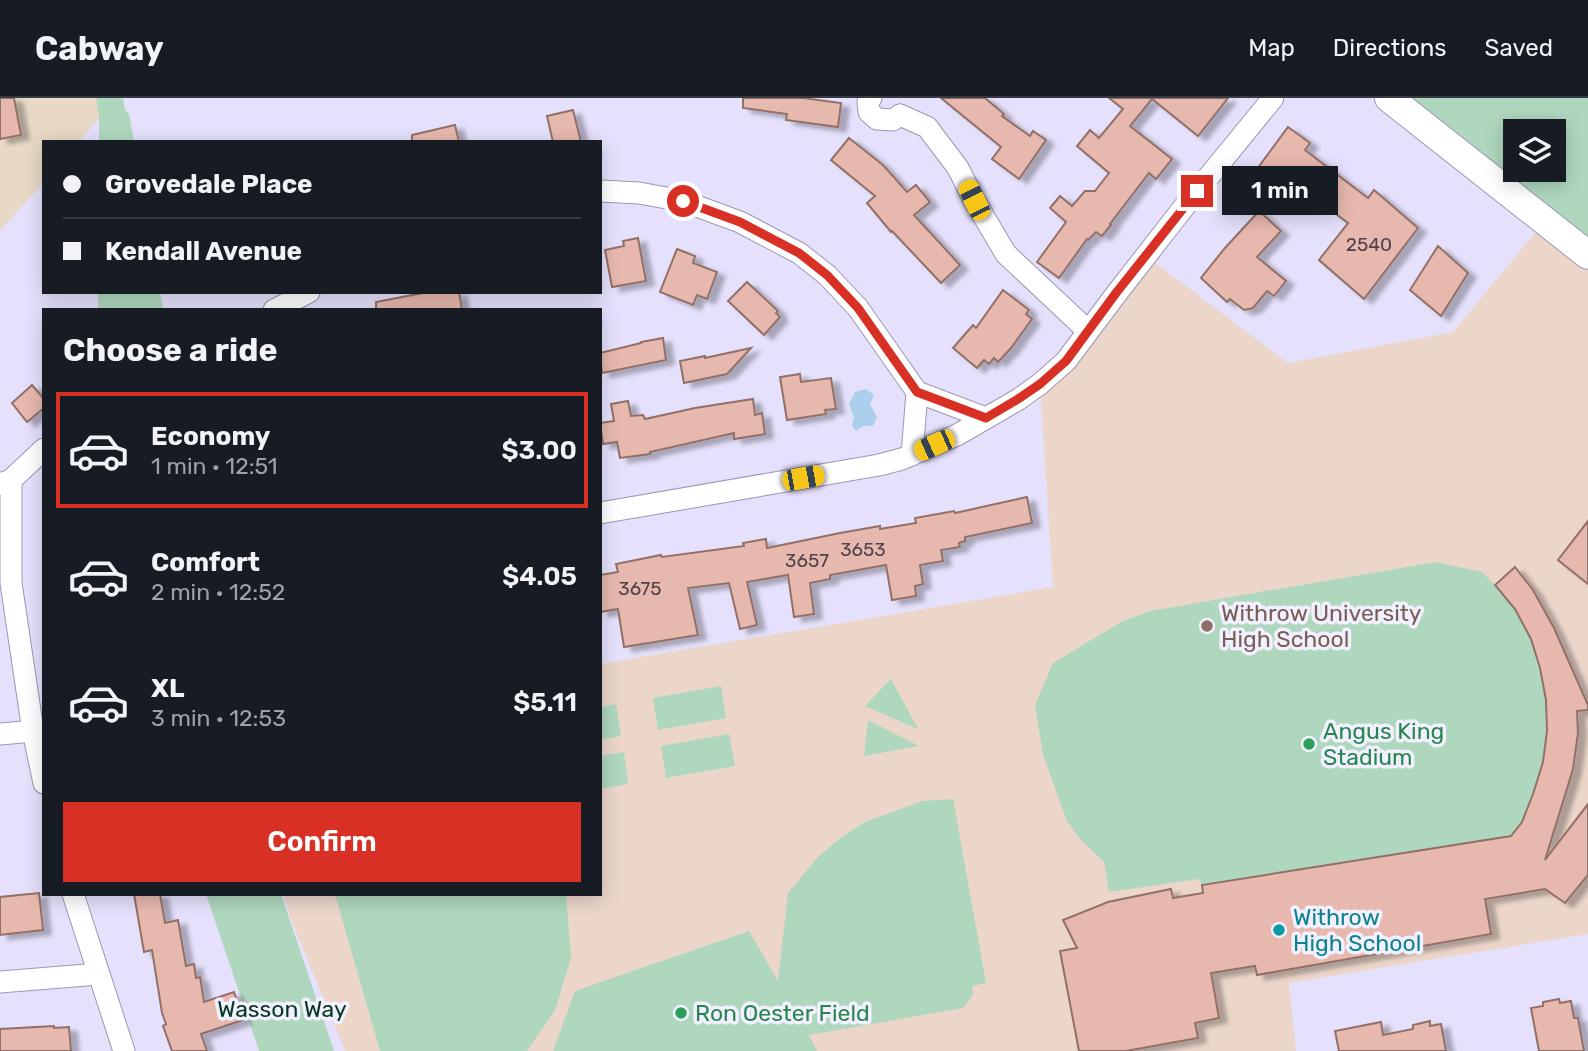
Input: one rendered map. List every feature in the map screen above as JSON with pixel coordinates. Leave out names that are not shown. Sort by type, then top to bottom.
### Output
[{"type":"main road","points":[[1389,98],[1588,255]]},
{"type":"street","points":[[870,98],[869,112],[877,120],[893,120],[897,107],[927,127],[958,168],[1006,254],[1088,331]]},
{"type":"street","points":[[602,513],[879,465],[912,455],[957,435],[1018,399],[1066,361],[1184,207],[1273,98]]},
{"type":"street","points":[[602,191],[639,193],[683,201],[740,222],[799,253],[827,275],[858,308],[917,392],[986,418]]},
{"type":"street","points":[[278,308],[305,294]]},
{"type":"street","points":[[912,455],[917,392]]},
{"type":"street","points":[[42,451],[6,482],[11,583],[33,732],[42,774]]},
{"type":"street","points":[[0,734],[33,732]]},
{"type":"street","points":[[74,896],[124,1051]]},
{"type":"street","points":[[0,982],[98,974]]},
{"type":"shaded area","points":[[0,98],[104,98],[106,110],[81,140],[42,140],[42,184],[0,231]]},
{"type":"shaded area","name":"Withrow University High School","points":[[1545,221],[1588,255],[1588,934],[1289,983],[1296,1051],[345,1051],[288,912],[284,896],[602,896],[602,664],[1053,587],[1040,384],[1146,256],[1288,363],[1453,332]]},
{"type":"green space","points":[[96,98],[123,98],[134,140],[99,140]]},
{"type":"green space","points":[[1389,98],[1588,98],[1588,255]]},
{"type":"green space","points":[[98,294],[160,294],[163,308],[98,308]]},
{"type":"green space","name":"Angus King Stadium","points":[[1436,562],[1482,572],[1495,585],[1515,567],[1544,612],[1556,637],[1566,662],[1572,689],[1576,743],[1572,770],[1547,836],[1207,918],[1200,879],[1109,892],[1104,862],[1080,839],[1067,821],[1043,755],[1035,705],[1053,663],[1121,622],[1150,611]]},
{"type":"green space","points":[[891,679],[918,729],[865,706]]},
{"type":"green space","points":[[721,686],[726,718],[658,730],[653,698]]},
{"type":"green space","points":[[616,704],[621,736],[602,740],[602,707]]},
{"type":"green space","points":[[868,720],[919,746],[864,756]]},
{"type":"green space","points":[[729,734],[735,766],[666,778],[661,746]]},
{"type":"green space","points":[[624,752],[628,784],[602,789],[602,756]]},
{"type":"green space","points":[[953,799],[986,983],[972,986],[973,995],[963,1008],[809,1035],[817,1051],[553,1051],[575,991],[749,931],[778,981],[788,893],[818,857],[863,823],[922,801]]},
{"type":"green space","name":"Wasson Way","points":[[207,896],[282,896],[334,1051],[259,1051]]},
{"type":"green space","points":[[336,896],[566,896],[571,958],[555,1010],[527,1051],[380,1051]]},
{"type":"water","points":[[866,389],[874,395],[870,404],[877,417],[873,426],[864,426],[856,431],[852,426],[854,417],[849,404],[855,392]]},
{"type":"building","points":[[0,98],[14,98],[21,135],[0,139]]},
{"type":"building","points":[[743,98],[803,98],[841,103],[838,127],[786,120],[787,114],[743,108]]},
{"type":"building","points":[[941,98],[985,98],[1004,114],[1002,116],[1030,136],[1033,131],[1046,140],[1019,179],[992,159],[1001,147]]},
{"type":"building","points":[[1109,98],[1228,98],[1198,136],[1152,99],[1130,126],[1172,159],[1156,179],[1149,173],[1102,236],[1096,232],[1087,239],[1059,278],[1037,262],[1066,222],[1050,208],[1060,196],[1072,206],[1085,191],[1095,191],[1109,173],[1077,146],[1090,130],[1099,138],[1123,109]]},
{"type":"building","points":[[573,110],[580,140],[553,140],[547,116]]},
{"type":"building","points":[[455,125],[459,140],[412,140],[412,135]]},
{"type":"building","points":[[1288,127],[1310,143],[1305,150],[1368,198],[1374,190],[1418,228],[1364,299],[1319,260],[1348,223],[1285,176],[1278,185],[1257,169]]},
{"type":"building","points":[[849,138],[883,165],[907,192],[916,185],[930,202],[914,215],[960,265],[941,283],[867,203],[875,196],[831,160]]},
{"type":"building","points":[[1259,211],[1281,231],[1257,257],[1286,281],[1274,296],[1267,291],[1253,308],[1244,310],[1230,299],[1227,302],[1201,278]]},
{"type":"building","points":[[638,238],[646,281],[612,287],[605,250],[624,246],[623,241]]},
{"type":"building","points":[[1438,246],[1468,273],[1441,316],[1410,290]]},
{"type":"building","points":[[677,249],[695,256],[693,263],[717,272],[707,299],[697,295],[693,305],[660,292]]},
{"type":"building","points":[[747,282],[778,311],[776,313],[780,317],[764,335],[728,301]]},
{"type":"building","points":[[1003,290],[1029,310],[1026,314],[1032,319],[998,362],[994,358],[989,364],[984,360],[977,368],[953,348],[973,325],[976,328]]},
{"type":"building","points":[[418,294],[459,294],[462,308],[376,308],[376,302]]},
{"type":"building","points":[[663,338],[666,360],[602,373],[602,353]]},
{"type":"building","points":[[751,348],[727,374],[684,383],[680,361]]},
{"type":"building","points":[[800,374],[801,382],[831,378],[836,409],[825,410],[826,414],[787,420],[780,377]]},
{"type":"building","points":[[32,385],[42,397],[42,410],[27,422],[12,403]]},
{"type":"building","points":[[753,399],[755,415],[762,413],[765,434],[734,439],[734,433],[650,454],[620,458],[617,442],[603,444],[602,423],[614,421],[611,404],[628,401],[631,416],[643,415],[645,419]]},
{"type":"building","points":[[1027,497],[1032,523],[965,537],[965,541],[959,543],[960,547],[941,550],[943,561],[920,565],[923,584],[915,586],[916,596],[892,600],[886,565],[830,575],[830,579],[810,583],[814,614],[794,617],[788,575],[747,582],[757,625],[740,629],[729,583],[688,588],[698,635],[624,647],[618,609],[602,612],[602,575],[618,572],[616,564],[661,555],[744,546],[743,543],[766,539],[767,548],[880,526],[880,529],[916,523],[915,518],[954,511],[955,513]]},
{"type":"building","points":[[1588,521],[1588,584],[1558,560]]},
{"type":"building","name":"Withrow High School","points":[[1515,567],[1533,590],[1554,628],[1588,705],[1588,710],[1577,711],[1578,733],[1573,769],[1545,860],[1588,804],[1588,875],[1565,903],[1545,889],[1485,899],[1491,934],[1257,975],[1255,966],[1211,973],[1219,1018],[1195,1023],[1198,1038],[1126,1051],[1079,1051],[1060,951],[1077,948],[1063,920],[1108,902],[1171,889],[1173,898],[1203,893],[1202,885],[1511,836],[1522,822],[1533,794],[1543,762],[1547,731],[1546,700],[1531,639],[1515,609],[1495,585]]},
{"type":"building","points":[[39,893],[43,930],[0,935],[0,897]]},
{"type":"building","points":[[134,896],[160,896],[165,923],[178,920],[186,966],[194,964],[196,978],[200,977],[204,1002],[234,992],[243,1020],[201,1034],[207,1051],[172,1051],[163,1026],[166,1024],[152,950],[144,952]]},
{"type":"building","points":[[1559,999],[1560,1003],[1571,1001],[1574,1018],[1578,1018],[1584,1051],[1539,1051],[1531,1008]]},
{"type":"building","points":[[1430,1021],[1430,1026],[1441,1024],[1446,1051],[1339,1051],[1335,1031],[1381,1022],[1383,1035],[1413,1029],[1413,1025]]},
{"type":"building","points":[[69,1027],[71,1051],[0,1051],[0,1029]]},
{"type":"place","name":"Withrow University High School","points":[[1207,626]]},
{"type":"place","name":"Angus King Stadium","points":[[1309,744]]},
{"type":"place","name":"Withrow High School","points":[[1279,930]]},
{"type":"place","name":"Ron Oester Field","points":[[681,1013]]},
{"type":"route","points":[[683,201],[740,222],[799,253],[827,275],[858,308],[917,392],[986,418],[1040,384],[1066,361],[1197,191]]}]
